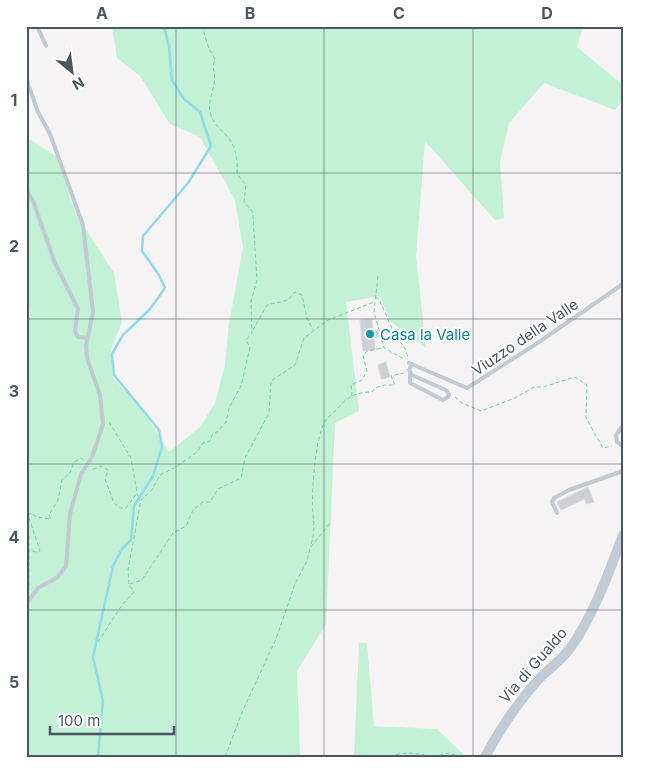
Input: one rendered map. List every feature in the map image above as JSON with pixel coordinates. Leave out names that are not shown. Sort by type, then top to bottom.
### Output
[{"type":"street","name":"Via di Gualdo","points":[[485,757],[512,711],[538,680],[567,653],[578,636],[599,593],[623,535]]},
{"type":"lane","points":[[37,26],[46,46]]},
{"type":"lane","points":[[26,78],[38,112],[50,134],[83,225],[93,312],[87,338],[87,358],[100,395],[103,424],[92,457],[81,474],[70,514],[66,566],[58,577],[38,588],[26,604]]},
{"type":"lane","points":[[26,190],[34,203],[54,261],[78,309],[75,331],[78,337],[87,338]]},
{"type":"lane","name":"Viuzzo della Valle","points":[[409,363],[467,388],[536,344],[623,284]]},
{"type":"lane","points":[[409,363],[410,383],[443,400],[449,396],[446,390],[410,371]]},
{"type":"lane","points":[[621,445],[616,432],[623,425]]},
{"type":"lane","points":[[557,513],[552,502],[554,498],[568,490],[623,472]]},
{"type":"path","points":[[202,26],[209,49],[215,59],[213,67],[216,74],[210,113],[218,128],[233,144],[238,159],[237,174],[246,185],[244,202],[252,211],[253,216],[257,280],[251,301],[252,330]]},
{"type":"path","points":[[378,276],[374,302],[384,348]]},
{"type":"path","points":[[98,642],[122,605],[134,592],[129,585],[128,570],[141,500],[160,475],[176,467],[197,452],[203,443],[210,441],[212,435],[226,422],[230,408],[241,386],[250,347],[246,340],[267,305],[288,300],[295,292],[302,295],[307,318],[313,331]]},
{"type":"path","points":[[374,297],[379,300],[394,333],[406,350],[409,363]]},
{"type":"path","points":[[129,585],[142,580],[173,533],[186,526],[193,510],[203,502],[210,502],[218,489],[241,478],[245,458],[268,413],[271,381],[295,366],[304,338],[328,320],[374,302]]},
{"type":"path","points":[[352,396],[351,385],[362,380],[367,372],[363,356],[367,351],[384,348],[409,363]]},
{"type":"path","points":[[226,757],[243,710],[276,639],[295,584],[307,562],[315,524],[313,514],[318,440],[324,422],[342,403],[358,392],[372,392],[375,388],[384,385],[395,385],[390,376],[398,376],[410,371]]},
{"type":"path","points":[[455,397],[462,403],[481,411],[515,398],[534,387],[543,387],[575,377],[587,385],[586,418],[601,446],[610,448],[621,445]]},
{"type":"path","points":[[102,415],[131,458],[138,499],[141,500]]},
{"type":"path","points":[[310,548],[331,522]]},
{"type":"path","points":[[26,531],[29,533],[27,551],[30,597]]},
{"type":"path","points":[[390,757],[397,754],[414,753],[433,757],[449,753],[461,757]]},
{"type":"green space","points":[[112,26],[583,26],[577,47],[623,85],[623,100],[615,110],[544,83],[509,123],[500,162],[504,218],[495,220],[425,141],[416,256],[426,348],[390,321],[380,296],[346,302],[359,411],[335,423],[326,624],[297,671],[300,757],[26,757],[26,318],[30,317],[26,274],[26,137],[56,156],[76,214],[114,273],[122,322],[111,349],[113,378],[140,406],[169,452],[200,427],[215,403],[225,365],[229,324],[243,247],[235,200],[200,137],[170,124],[140,76],[117,58]]},
{"type":"green space","points":[[359,643],[367,643],[374,726],[437,729],[466,757],[354,757]]},
{"type":"building","name":"Casa la Valle","points":[[372,319],[373,331],[378,330],[379,337],[374,337],[375,350],[363,351],[360,320]]},
{"type":"building","points":[[386,362],[390,377],[381,379],[378,365]]},
{"type":"building","points":[[588,487],[594,502],[586,504],[585,499],[561,510],[557,502]]},
{"type":"waterway","points":[[98,757],[103,701],[93,657],[113,566],[122,549],[131,540],[134,506],[153,476],[162,447],[159,430],[114,375],[112,354],[123,335],[150,309],[165,288],[159,275],[142,251],[143,236],[188,183],[211,146],[200,112],[184,99],[172,80],[169,47],[164,26]]},
{"type":"place","name":"Casa la Valle","points":[[370,334]]}]
